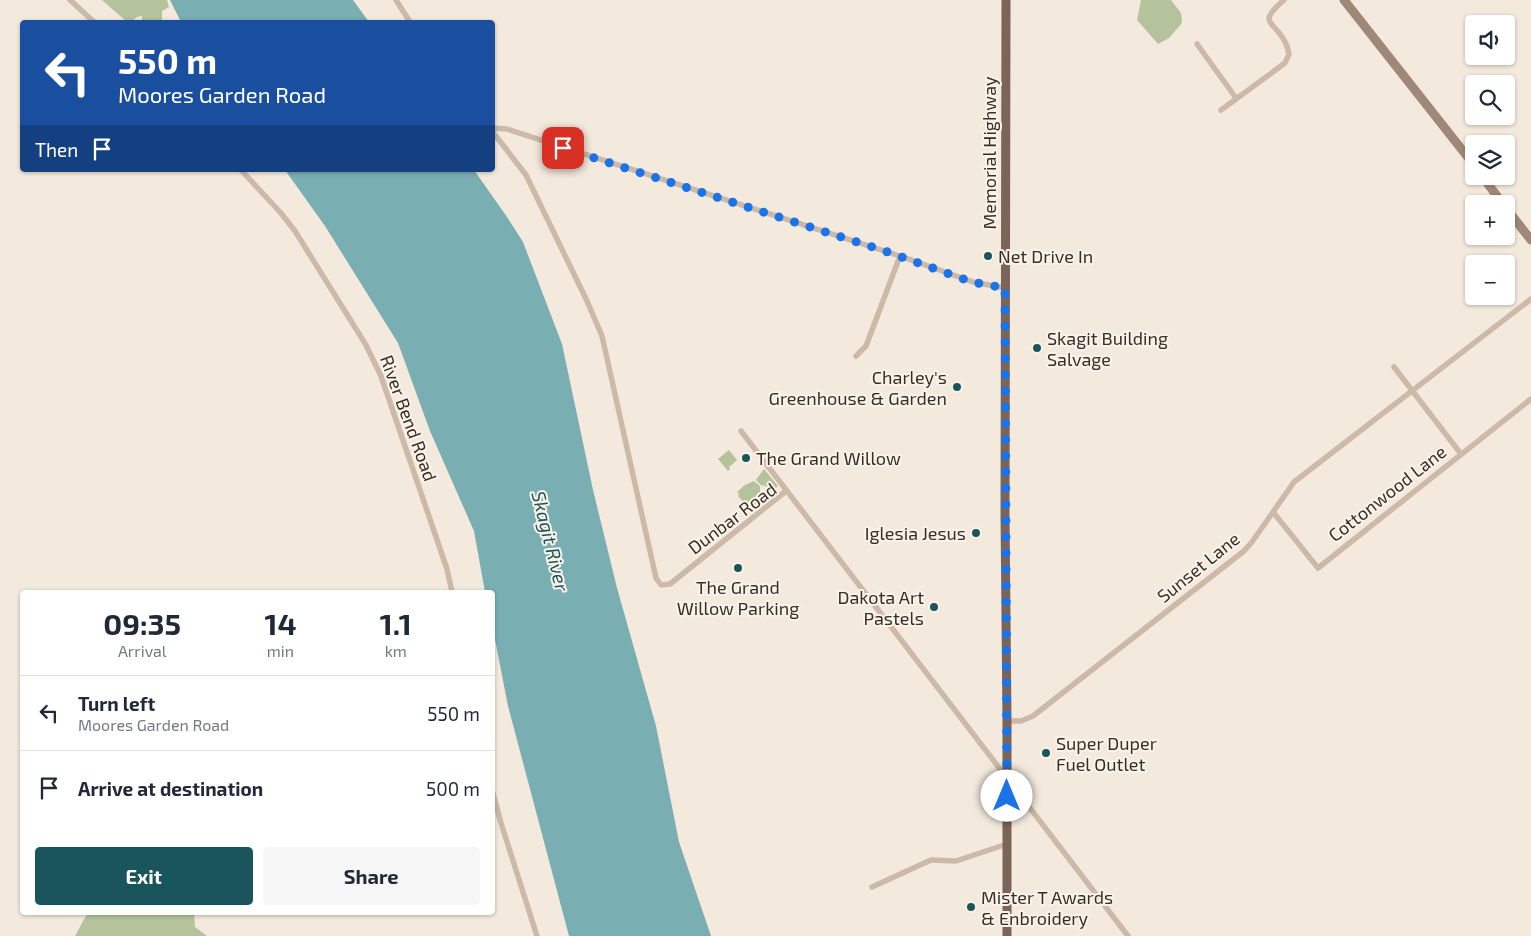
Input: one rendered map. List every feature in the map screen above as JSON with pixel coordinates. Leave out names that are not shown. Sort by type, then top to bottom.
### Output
[{"type":"main road","name":"Memorial Highway","points":[[1006,0],[1005,515],[1007,936]]},
{"type":"street","points":[[70,0],[92,20]]},
{"type":"street","points":[[396,0],[409,20]]},
{"type":"street","points":[[1221,110],[1286,63],[1289,54],[1286,42],[1270,23],[1272,10],[1284,0]]},
{"type":"street","points":[[1344,0],[1465,154]]},
{"type":"street","points":[[1197,44],[1236,98]]},
{"type":"street","points":[[495,129],[507,129],[900,256],[972,282],[1005,288]]},
{"type":"street","name":"Dunbar Road","points":[[495,133],[526,175],[602,336],[656,578],[661,585],[670,584],[786,491],[1128,936]]},
{"type":"street","name":"River Bend Road","points":[[242,172],[280,212],[295,231],[366,344],[382,376],[447,569],[452,590]]},
{"type":"street","points":[[1515,220],[1531,240]]},
{"type":"street","points":[[856,356],[866,346],[900,256]]},
{"type":"street","name":"Sunset Lane","points":[[1007,721],[1020,721],[1033,716],[1244,551],[1294,482],[1531,299]]},
{"type":"street","points":[[1394,367],[1461,454]]},
{"type":"street","name":"Cottonwood Lane","points":[[1273,512],[1318,568],[1531,399]]},
{"type":"street","points":[[741,431],[786,491]]},
{"type":"street","points":[[495,801],[537,936]]},
{"type":"street","points":[[872,887],[931,860],[956,861],[1007,844]]},
{"type":"green space","points":[[102,0],[167,0],[169,7],[162,11],[162,20],[142,20],[142,16],[133,20],[125,20]]},
{"type":"green space","points":[[1141,0],[1171,0],[1181,13],[1182,23],[1169,38],[1158,44],[1137,20]]},
{"type":"green space","points":[[729,450],[737,460],[729,467],[728,471],[718,459]]},
{"type":"green space","points":[[764,469],[778,486],[750,509],[738,496],[737,492],[745,485],[754,481],[760,486],[760,491],[764,493],[767,491],[765,485],[762,486],[756,480]]},
{"type":"green space","points":[[86,915],[194,915],[195,927],[207,936],[75,936]]},
{"type":"water","points":[[170,0],[353,0],[368,20],[180,20]]},
{"type":"water","name":"Skagit River","points":[[286,172],[475,172],[523,242],[562,344],[593,490],[617,588],[656,726],[679,842],[711,936],[569,936],[508,706],[495,639],[495,590],[485,590],[474,531],[430,431],[398,343],[325,226]]},
{"type":"place","name":"Net Drive In","points":[[988,256]]},
{"type":"place","name":"Skagit Building Salvage","points":[[1037,348]]},
{"type":"place","name":"Charley's Greenhouse & Garden","points":[[957,387]]},
{"type":"place","name":"The Grand Willow","points":[[746,458]]},
{"type":"place","name":"Iglesia Jesus","points":[[976,533]]},
{"type":"place","name":"The Grand Willow Parking","points":[[738,568]]},
{"type":"place","name":"Dakota Art Pastels","points":[[934,607]]},
{"type":"place","name":"Super Duper Fuel Outlet","points":[[1046,753]]},
{"type":"place","name":"Mister T Awards & Enbroidery","points":[[971,907]]},
{"type":"route","points":[[563,148],[882,250],[972,282],[1005,288],[1007,796]]}]
